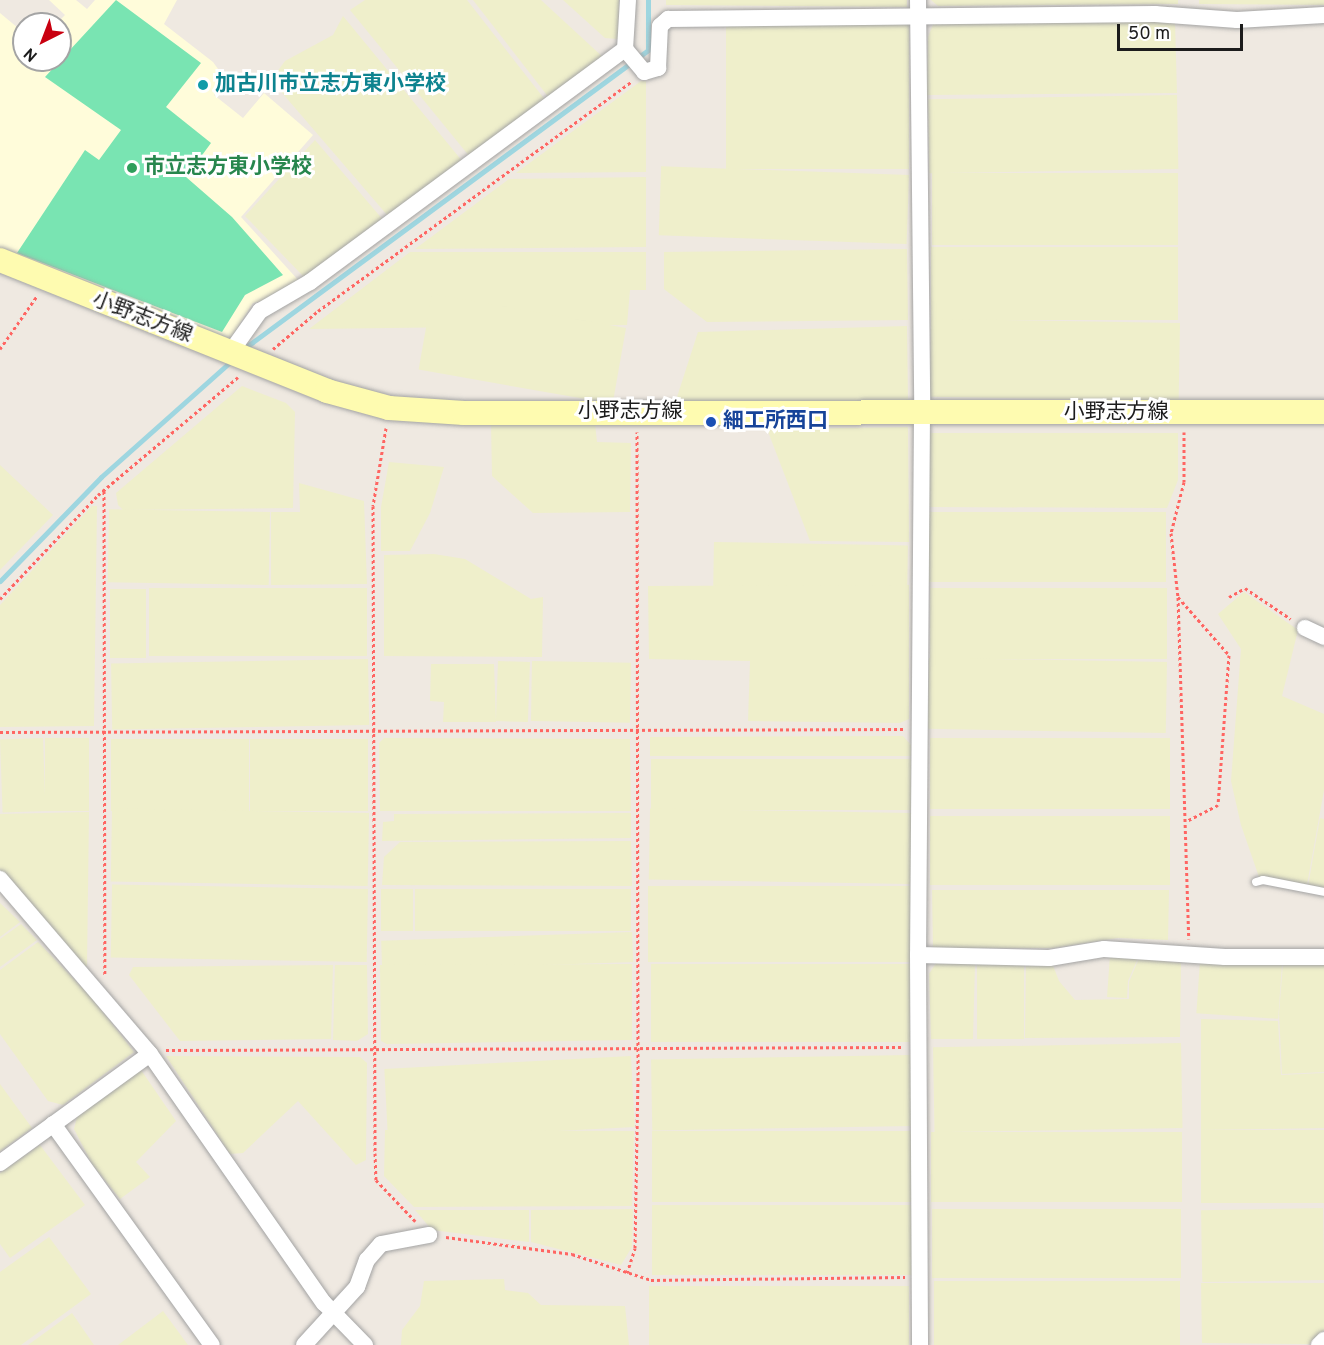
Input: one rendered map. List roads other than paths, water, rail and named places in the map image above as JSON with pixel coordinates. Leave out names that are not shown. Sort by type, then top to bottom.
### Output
[{"type":"main road","name":"小野志方線","points":[[0,260],[327,391],[389,408],[444,413],[1324,412]]},
{"type":"street","points":[[628,0],[624,49],[644,72],[658,68],[660,26],[668,19],[918,8],[1155,14],[1237,20],[1324,15]]},
{"type":"street","points":[[918,8],[922,414],[918,955],[920,1345]]},
{"type":"street","points":[[245,359],[260,311],[310,282],[624,49]]},
{"type":"street","points":[[1305,628],[1324,637]]},
{"type":"street","points":[[0,879],[102,995],[150,1054],[247,1198],[334,1316],[364,1345]]},
{"type":"street","points":[[918,955],[1049,958],[1104,949],[1225,957],[1324,957]]},
{"type":"street","points":[[0,1163],[150,1054]]},
{"type":"street","points":[[53,1124],[212,1345]]},
{"type":"street","points":[[304,1345],[334,1316],[357,1287],[367,1260],[381,1244],[429,1235]]},
{"type":"street","points":[[1319,1345],[1324,1340]]},
{"type":"lane","points":[[1256,882],[1263,880],[1324,892]]},
{"type":"waterway","points":[[242,350],[648,50],[648,0]]},
{"type":"waterway","points":[[0,581],[101,477],[231,361]]},
{"type":"place","name":"加古川市立志方東小学校","points":[[203,85]]},
{"type":"place","name":"市立志方東小学校","points":[[132,168]]},
{"type":"place","name":"細工所西口","points":[[711,422]]}]
